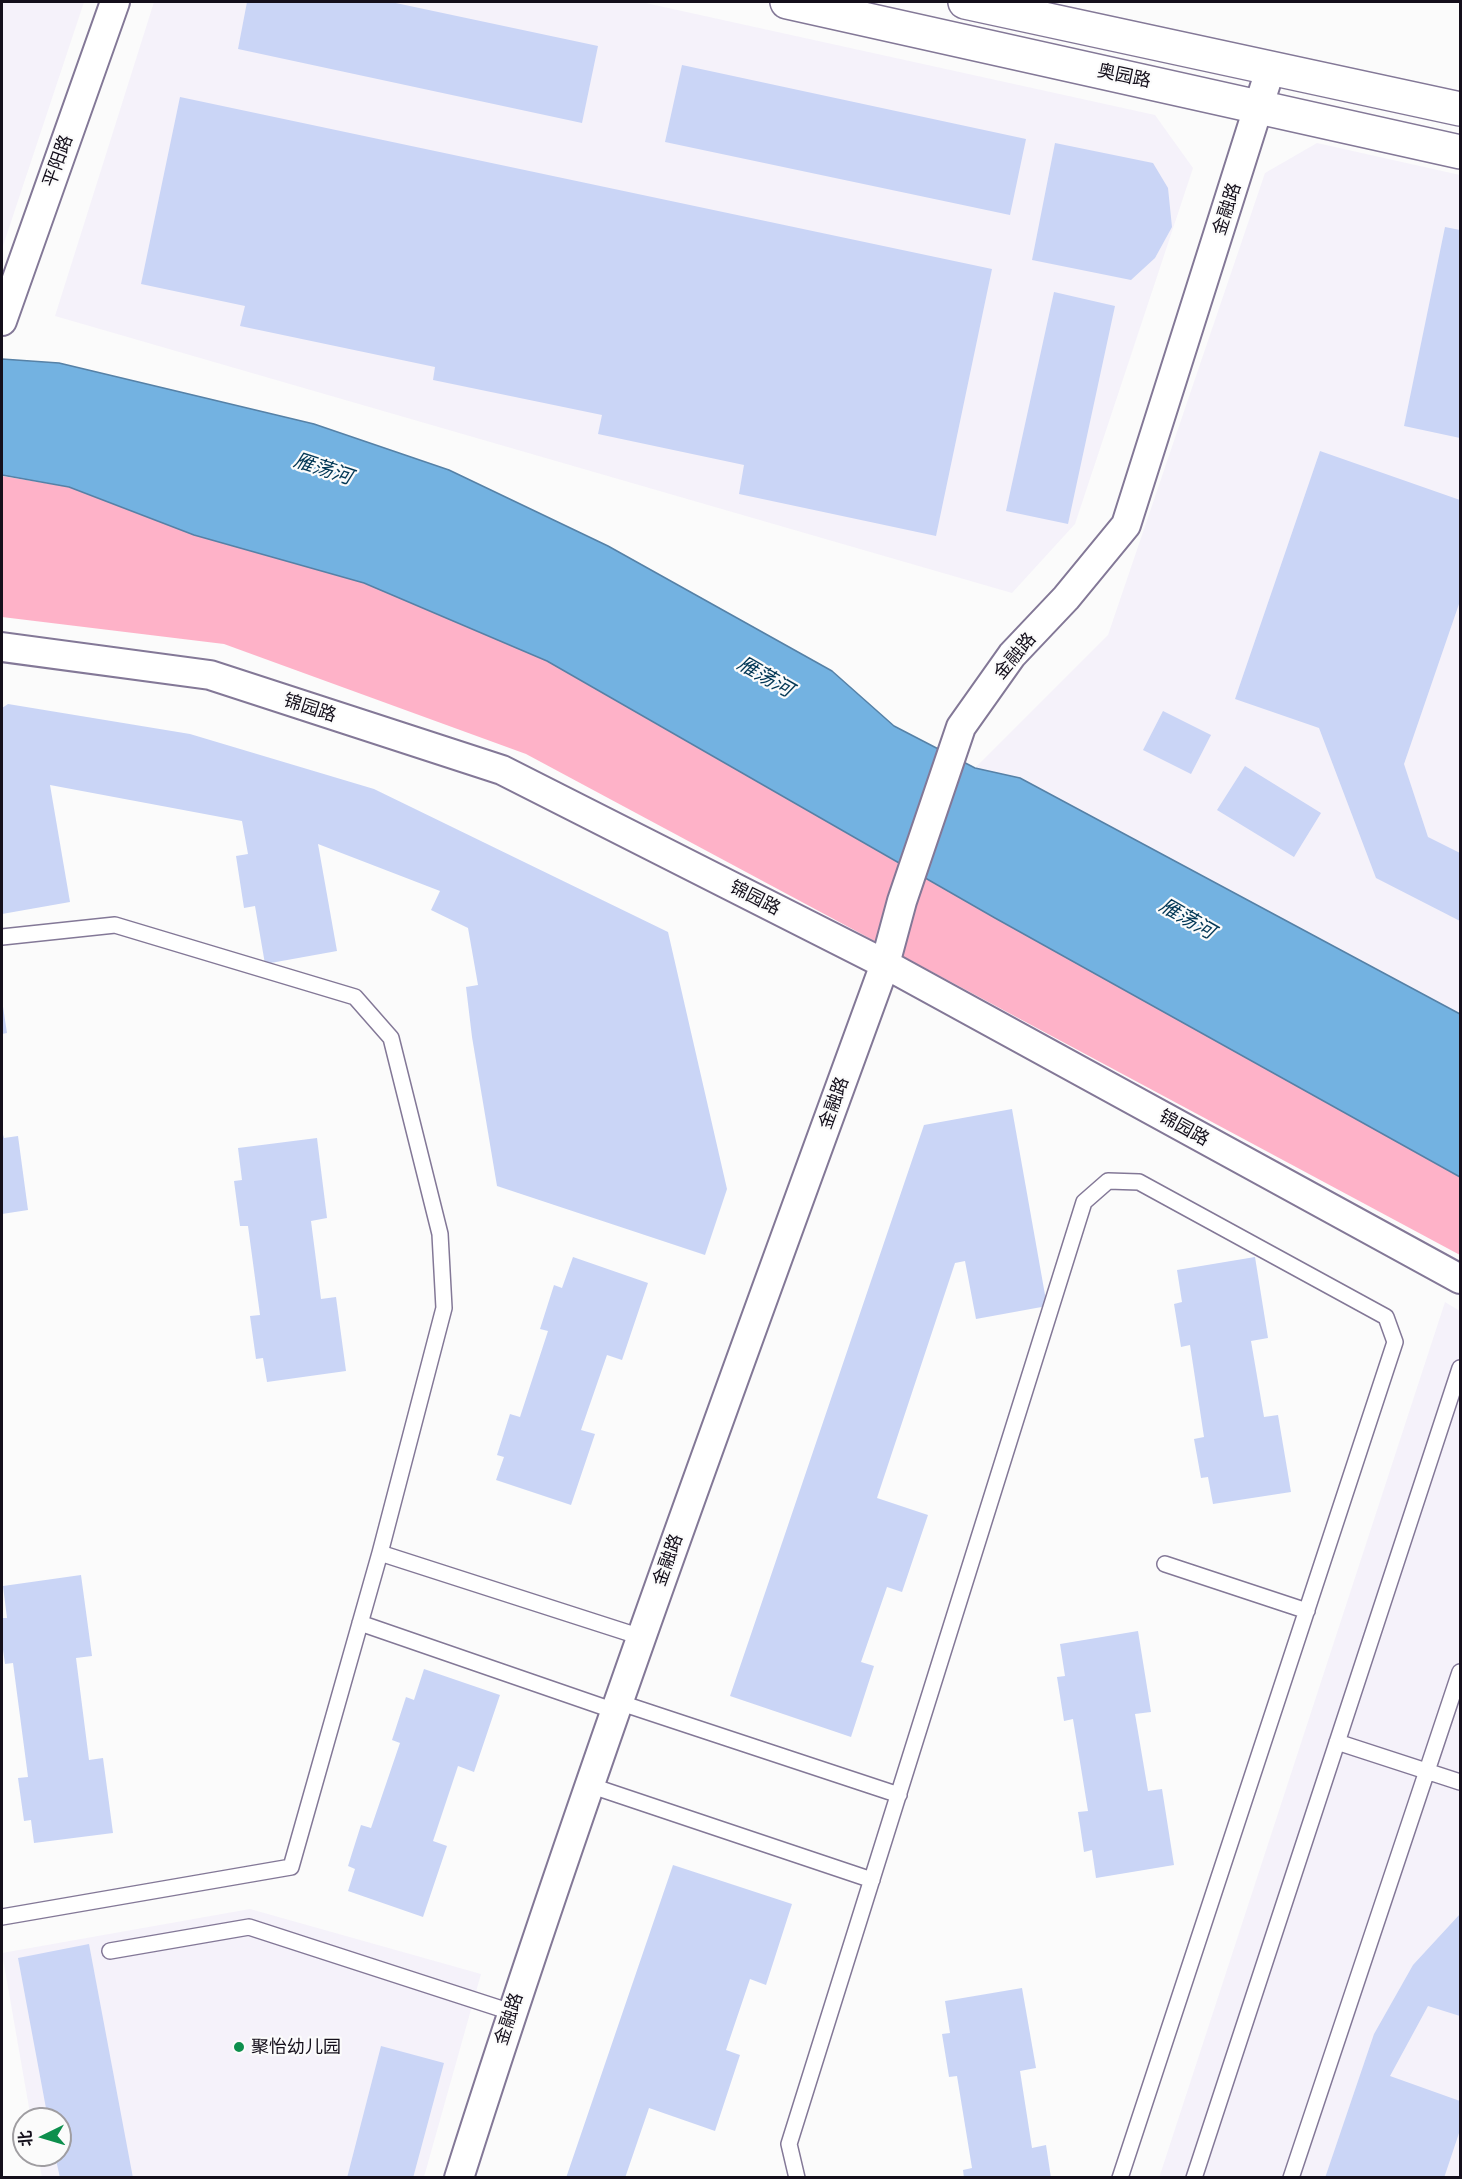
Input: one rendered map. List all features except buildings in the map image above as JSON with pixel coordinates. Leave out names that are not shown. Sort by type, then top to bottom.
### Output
[{"type":"street","name":"平阳路","points":[[2,321],[115,2]]},
{"type":"street","name":"奥园路","points":[[788,2],[1260,105],[1461,152]]},
{"type":"street","points":[[965,2],[1461,109]]},
{"type":"street","name":"金融路","points":[[459,2178],[511,2012],[616,1707],[885,964],[902,901],[961,727],[1012,655],[1066,598],[1126,525],[1271,67]]},
{"type":"street","name":"锦园路","points":[[2,647],[210,675],[502,770],[885,964],[1461,1279]]},
{"type":"lane","points":[[2,937],[115,924],[355,997],[391,1038],[440,1234],[444,1308],[380,1553],[291,1867],[2,1917]]},
{"type":"lane","points":[[797,2178],[789,2144],[1084,1202],[1108,1181],[1139,1182],[1386,1317],[1395,1342],[1120,2178]]},
{"type":"lane","points":[[1194,2178],[1461,1368]]},
{"type":"lane","points":[[380,1553],[641,1636]]},
{"type":"lane","points":[[1165,1564],[1307,1611]]},
{"type":"lane","points":[[360,1623],[616,1707],[899,1795]]},
{"type":"lane","points":[[1291,2178],[1460,1676]]},
{"type":"lane","points":[[1337,1742],[1461,1782]]},
{"type":"lane","points":[[589,1785],[872,1880]]},
{"type":"lane","points":[[110,1951],[249,1927],[511,2012]]},
{"type":"shaded area","points":[[2,2],[84,2],[2,249]]},
{"type":"shaded area","points":[[154,2],[641,2],[1155,115],[1193,168],[1075,524],[1012,593],[55,316]]},
{"type":"shaded area","points":[[1317,143],[1460,175],[1460,1014],[1020,778],[975,768],[1108,635],[1265,173]]},
{"type":"shaded area","points":[[2,476],[69,487],[194,535],[364,583],[547,661],[995,918],[1460,1177],[1460,1255],[526,754],[224,644],[2,617]]},
{"type":"shaded area","points":[[1445,1302],[1460,1311],[1460,2177],[1159,2178]]},
{"type":"shaded area","name":"聚怡幼儿园","points":[[250,1909],[481,1974],[424,2177],[42,2178],[40,2167],[72,2167],[72,2107],[29,2107],[2,1953]]},
{"type":"water","name":"雁荡河","points":[[2,359],[59,363],[314,424],[449,470],[608,546],[832,671],[894,726],[975,768],[1020,778],[1460,1014],[1460,1177],[995,918],[547,661],[364,583],[194,535],[69,487],[2,475]]},
{"type":"place","name":"聚怡幼儿园","points":[[239,2047]]}]
